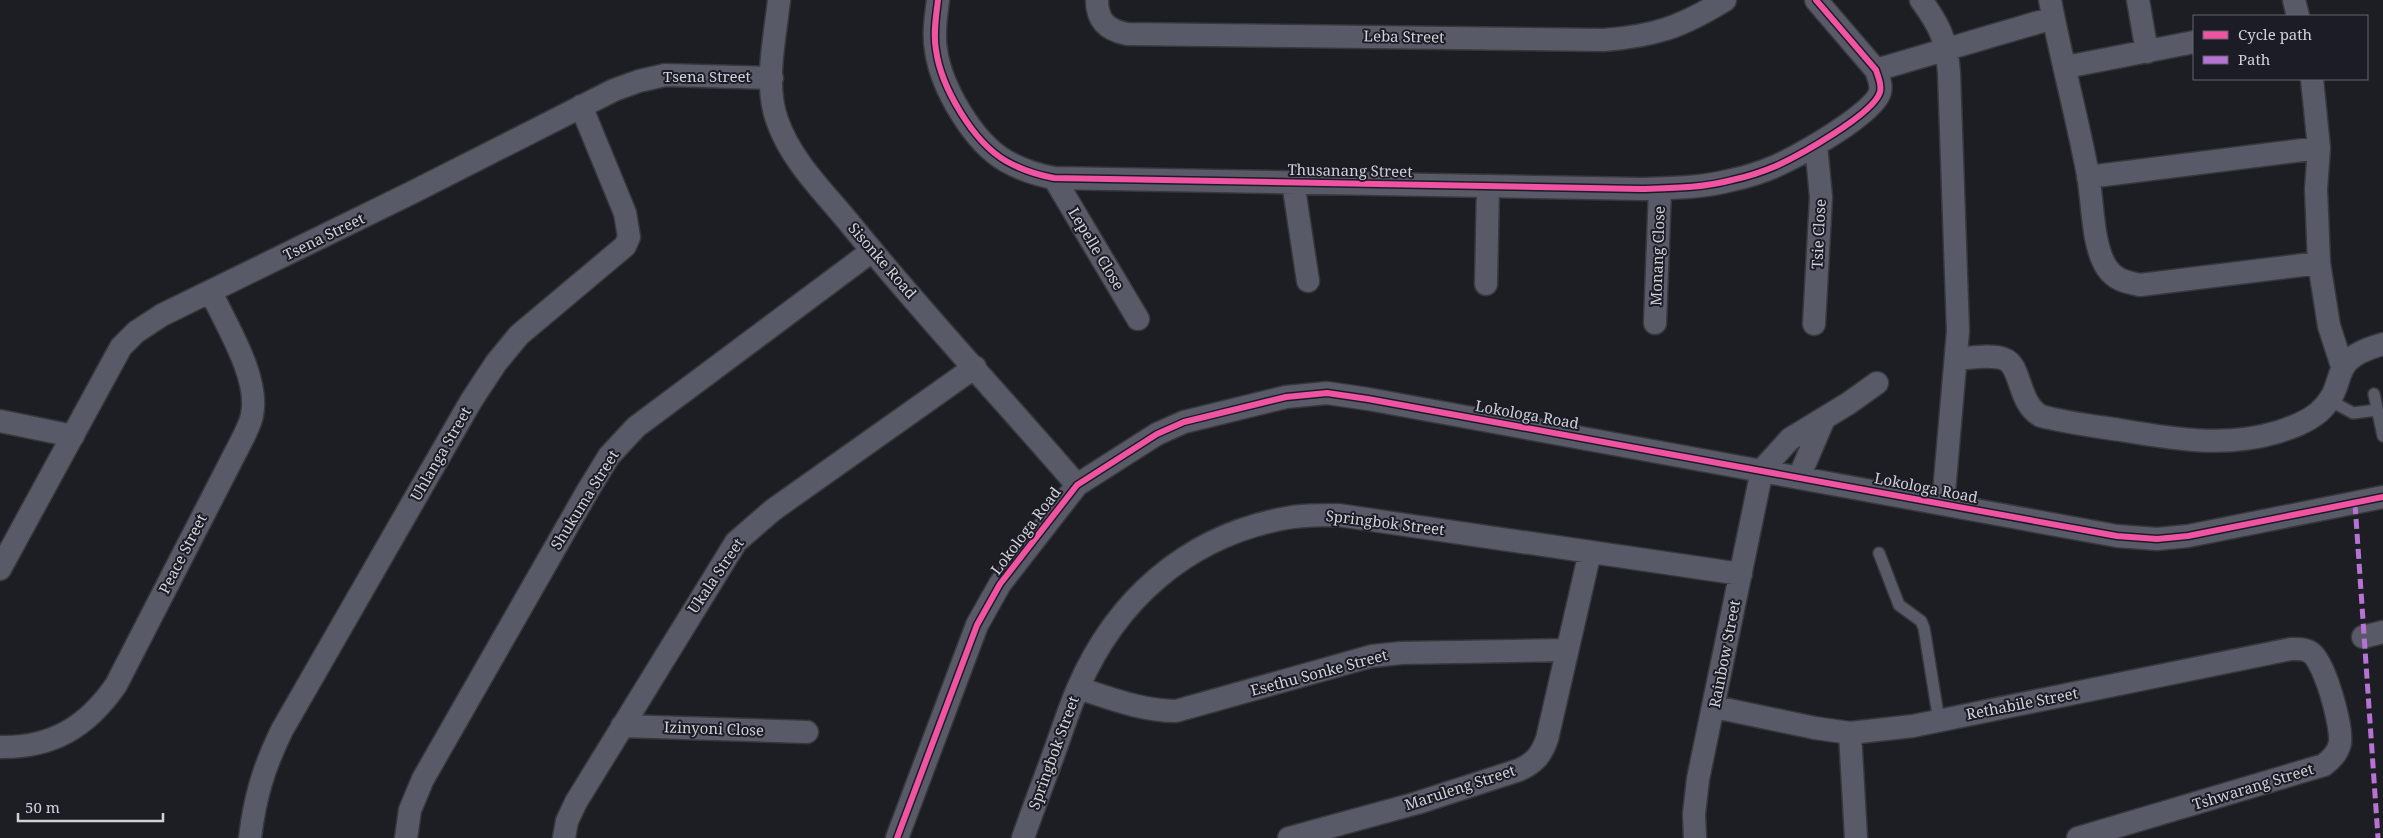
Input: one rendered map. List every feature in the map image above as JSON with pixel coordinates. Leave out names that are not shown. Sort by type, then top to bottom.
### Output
[{"type":"street","name":"Sisonke Road","points":[[779,0],[772,98],[776,119],[795,156],[872,250],[1077,485]]},
{"type":"street","name":"Thusanang Street","points":[[938,0],[935,49],[942,78],[958,109],[980,138],[1006,161],[1054,178],[1688,188],[1732,180],[1776,166],[1816,145],[1863,113],[1880,92],[1881,82],[1876,70]]},
{"type":"street","name":"Leba Street","points":[[1097,0],[1097,10],[1105,26],[1114,31],[1127,34],[1604,40],[1639,37],[1671,28],[1725,0]]},
{"type":"street","points":[[1816,0],[1876,70],[1947,47],[2052,9],[2066,67],[2088,177],[2099,251],[2106,267],[2114,276],[2124,282],[2140,285],[2319,263]]},
{"type":"street","points":[[2138,0],[2147,52]]},
{"type":"street","points":[[2294,0],[2298,15]]},
{"type":"street","points":[[1925,1],[1947,47],[1958,331],[1943,504]]},
{"type":"street","points":[[2066,67],[2193,42]]},
{"type":"street","name":"Tsena Street","points":[[0,569],[121,347],[136,332],[162,315],[581,106],[638,81],[665,75],[772,78]]},
{"type":"street","points":[[2312,80],[2319,148],[2316,189],[2319,263],[2329,326],[2342,366]]},
{"type":"street","name":"Uhlanga Street","points":[[250,838],[258,793],[266,764],[278,739],[471,401],[496,363],[519,335],[625,246],[629,237],[625,212],[581,106]]},
{"type":"street","name":"Tsie Close","points":[[1814,324],[1821,197],[1816,145]]},
{"type":"street","points":[[2088,177],[2319,148]]},
{"type":"street","name":"Lepelle Close","points":[[1054,178],[1138,319]]},
{"type":"street","points":[[1293,182],[1308,281]]},
{"type":"street","points":[[1486,284],[1488,186]]},
{"type":"street","name":"Monang Close","points":[[1655,323],[1660,189]]},
{"type":"street","name":"Shukuma Street","points":[[406,838],[410,810],[423,780],[609,456],[636,427],[670,400],[872,250]]},
{"type":"street","name":"Peace Street","points":[[0,747],[30,747],[61,736],[91,715],[104,703],[116,685],[244,436],[252,415],[254,399],[250,380],[242,358],[211,292]]},
{"type":"street","points":[[1956,359],[2006,360],[2014,367],[2025,401],[2032,411],[2041,416],[2184,441],[2235,441],[2265,436],[2309,419],[2329,400],[2342,366],[2349,358],[2360,351],[2383,344]]},
{"type":"street","name":"Ukala Street","points":[[564,838],[567,821],[576,802],[736,542],[773,510],[975,367]]},
{"type":"street","points":[[1762,470],[1790,439],[1824,419],[1877,383]]},
{"type":"street","name":"Lokologa Road","points":[[896,838],[978,625],[1000,584],[1077,485],[1157,434],[1184,422],[1286,397],[1327,393],[1762,470],[2117,536],[2156,539],[2188,536],[2383,497]]},
{"type":"street","points":[[1798,477],[1824,419]]},
{"type":"street","points":[[0,421],[73,436]]},
{"type":"street","name":"Rainbow Street","points":[[1695,838],[1694,814],[1698,779],[1715,707],[1762,470]]},
{"type":"street","name":"Springbok Street","points":[[1031,836],[1078,688],[1106,637],[1124,610],[1144,588],[1165,571],[1218,538],[1251,526],[1283,518],[1338,515],[1741,574]]},
{"type":"street","name":"Maruleng Street","points":[[1289,838],[1417,803],[1519,770],[1533,763],[1542,753],[1547,740],[1566,650],[1590,552]]},
{"type":"street","name":"Rethabile Street","points":[[1715,707],[1815,728],[1850,733],[1876,732],[2291,649],[2302,649],[2310,652],[2321,666]]},
{"type":"street","name":"Esethu Sonke Street","points":[[1078,688],[1137,706],[1159,711],[1176,711],[1372,656],[1401,653],[1566,650]]},
{"type":"street","name":"Tshwarang Street","points":[[2078,838],[2324,765],[2333,758],[2340,742],[2339,730],[2321,666]]},
{"type":"street","name":"Izinyoni Close","points":[[622,726],[807,732]]},
{"type":"street","points":[[1850,733],[1856,838]]},
{"type":"lane","points":[[2374,394],[2383,436]]},
{"type":"lane","points":[[2329,400],[2353,413],[2377,410]]},
{"type":"lane","points":[[1878,553],[1899,605],[1921,621],[1924,628],[1938,721]]},
{"type":"marked path","points":[[2355,504],[2378,838]]},
{"type":"cycle path","points":[[938,0],[935,31],[936,50],[944,80],[960,112],[982,141],[994,152],[1011,164],[1042,175],[1054,178],[1641,189],[1721,183],[1776,166],[1834,134],[1875,101],[1880,92],[1880,81],[1876,70],[1816,0]]},
{"type":"cycle path","points":[[897,838],[977,625],[1000,584],[1077,485],[1157,434],[1184,422],[1286,397],[1327,393],[1368,399],[2117,536],[2157,539],[2188,536],[2383,497]]}]
